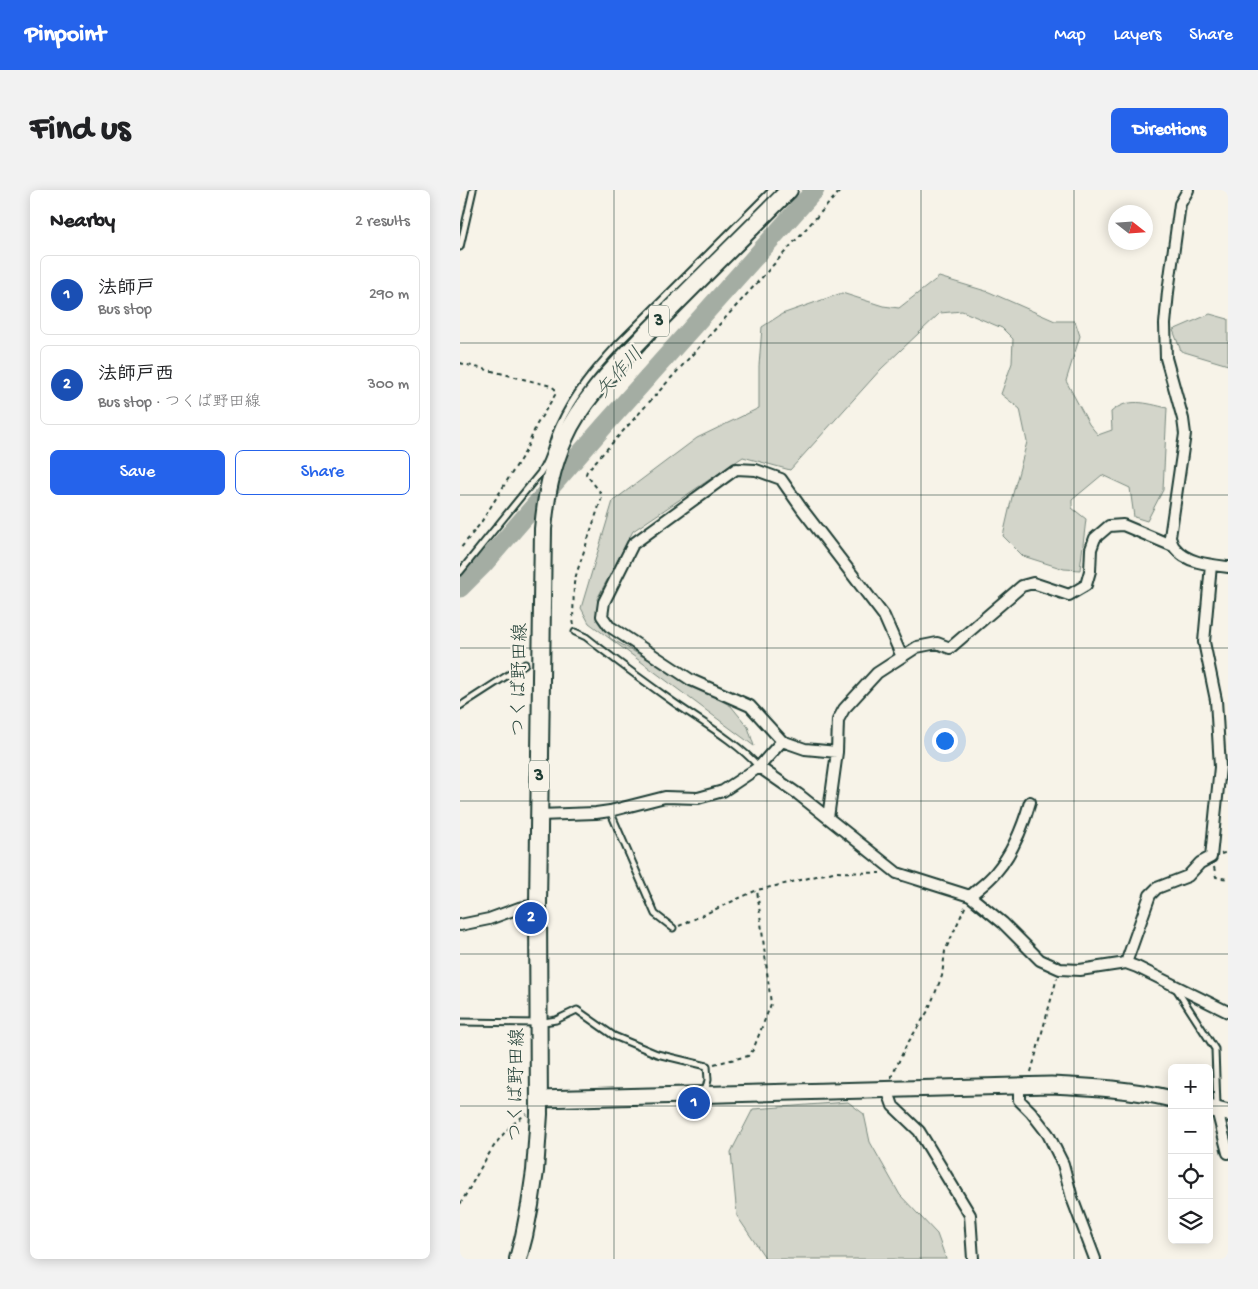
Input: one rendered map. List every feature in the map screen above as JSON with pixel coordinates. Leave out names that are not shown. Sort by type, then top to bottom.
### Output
[{"type":"main road","name":"つくば野田線","points":[[518,1259],[524,1236],[536,1162],[539,1106],[538,905],[543,529],[553,461],[565,435],[577,416],[621,360],[789,190]]},
{"type":"street","points":[[1188,190],[1180,204],[1165,324],[1166,358],[1183,419],[1184,434],[1170,537],[1176,550],[1192,560],[1228,566]]},
{"type":"street","points":[[837,752],[805,750],[782,742],[750,706],[691,680],[609,626],[602,616],[604,602],[633,544],[736,468],[756,470],[782,479],[802,509],[884,616],[902,657]]},
{"type":"street","points":[[828,818],[837,752],[838,720],[844,708],[877,673],[917,647],[937,643],[950,648],[1022,586],[1034,583],[1069,595],[1086,585],[1090,571],[1091,549],[1095,538],[1109,526],[1123,525],[1173,546]]},
{"type":"street","points":[[1126,963],[1150,895],[1157,888],[1188,876],[1200,863],[1211,857],[1220,767],[1216,700],[1204,642],[1211,564]]},
{"type":"street","points":[[539,815],[596,813],[665,797],[698,798],[723,791],[759,767],[782,742]]},
{"type":"street","points":[[759,767],[798,794],[897,873],[970,896],[1002,923],[1040,960],[1060,969],[1080,970],[1126,963],[1138,967],[1228,1012]]},
{"type":"street","points":[[970,896],[995,874],[1010,853],[1026,818],[1030,802]]},
{"type":"street","points":[[460,925],[489,920],[519,908],[538,905]]},
{"type":"street","points":[[1023,1086],[1019,1100],[1048,1134],[1063,1164],[1072,1198],[1095,1259]]},
{"type":"street","points":[[539,1106],[704,1095],[1023,1086],[1105,1088],[1168,1097]]},
{"type":"street","points":[[887,1089],[894,1106],[919,1131],[970,1215],[973,1259]]},
{"type":"street","points":[[1218,1110],[1228,1153]]},
{"type":"lane","points":[[460,247],[473,190]]},
{"type":"lane","points":[[460,572],[547,462],[553,461],[559,426],[574,399],[597,367],[772,190]]},
{"type":"lane","points":[[575,632],[586,637],[645,682],[751,757],[759,767]]},
{"type":"lane","points":[[460,706],[525,664]]},
{"type":"lane","points":[[610,811],[655,914],[673,928]]},
{"type":"lane","points":[[1174,986],[1215,1049],[1218,1110]]},
{"type":"lane","points":[[460,1022],[538,1023],[556,1020],[577,1010],[614,1036],[657,1054],[707,1066],[708,1080],[704,1095]]},
{"type":"path","points":[[575,632],[573,620],[576,572],[602,497],[586,474],[587,471],[842,190]]},
{"type":"path","points":[[460,363],[551,386],[555,389],[555,395],[536,424],[525,452],[480,524],[460,549]]},
{"type":"path","points":[[1211,857],[1216,877],[1228,879]]},
{"type":"path","points":[[673,928],[758,890],[833,872],[897,873]]},
{"type":"path","points":[[707,1066],[748,1056],[753,1050],[771,1004],[758,890]]},
{"type":"path","points":[[887,1089],[906,1046],[928,1011],[942,976],[945,951],[970,896]]},
{"type":"path","points":[[1023,1086],[1060,969]]},
{"type":"path","points":[[460,1204],[489,1153],[509,1128],[539,1106]]},
{"type":"shaded area","points":[[939,277],[989,292],[1055,321],[1075,321],[1080,336],[1066,381],[1089,424],[1098,435],[1112,430],[1111,412],[1124,404],[1138,402],[1167,408],[1163,490],[1147,521],[1134,517],[1130,488],[1102,475],[1072,500],[1072,508],[1086,519],[1080,570],[1064,569],[1023,556],[1003,536],[1027,442],[1020,409],[1001,394],[1012,363],[1013,339],[1002,328],[962,311],[940,313],[881,369],[790,470],[743,457],[633,531],[597,599],[610,638],[731,706],[748,727],[754,746],[589,623],[581,608],[613,501],[697,438],[759,408],[759,366],[762,327],[782,314],[842,293],[883,306],[899,308]]},
{"type":"shaded area","points":[[1210,314],[1228,319],[1228,365],[1181,351],[1173,330]]},
{"type":"shaded area","points":[[848,1102],[864,1114],[870,1142],[900,1195],[937,1234],[946,1259],[766,1259],[737,1216],[731,1152],[753,1109]]},
{"type":"waterway","name":"矢作川","points":[[460,588],[483,565],[815,190]]},
{"type":"place","name":"法師戸西","points":[[531,918]]},
{"type":"place","name":"法師戸","points":[[694,1103]]}]
